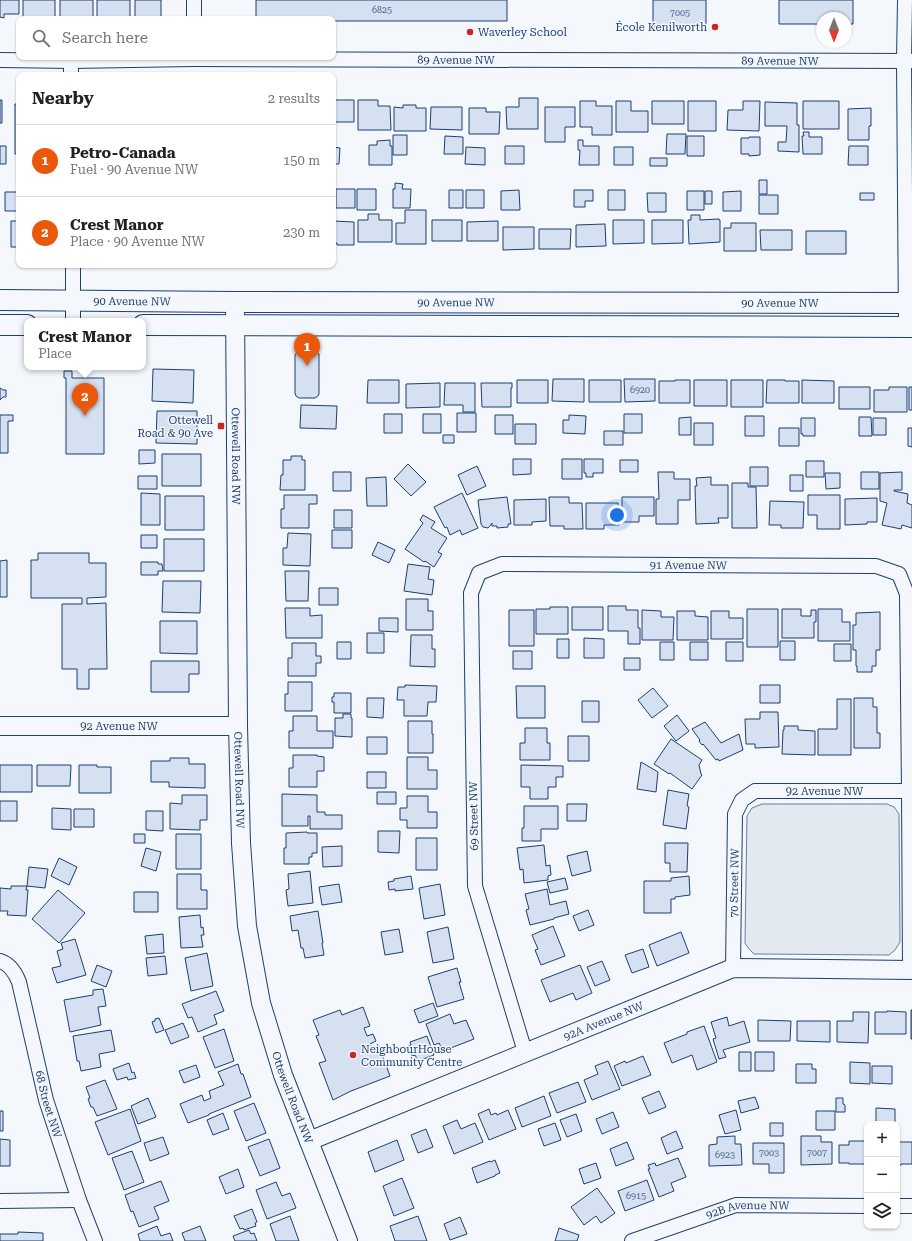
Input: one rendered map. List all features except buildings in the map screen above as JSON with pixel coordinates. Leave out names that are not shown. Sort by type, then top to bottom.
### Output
[{"type":"main road","name":"90 Avenue NW","points":[[0,300],[235,302],[909,303]]},
{"type":"main road","points":[[0,325],[24,325]]},
{"type":"main road","points":[[146,325],[909,327]]},
{"type":"street","points":[[194,0],[194,16]]},
{"type":"street","points":[[905,0],[908,61],[909,327]]},
{"type":"street","name":"89 Avenue NW","points":[[336,59],[908,61]]},
{"type":"street","name":"89 Avenue NW","points":[[0,60],[112,60]]},
{"type":"street","points":[[71,61],[71,72]]},
{"type":"street","points":[[73,268],[73,318]]},
{"type":"street","name":"Ottewell Road NW","points":[[235,302],[238,726],[241,843],[247,926],[261,1003],[283,1075],[348,1241]]},
{"type":"street","name":"91 Avenue NW","points":[[479,573],[502,564],[510,564],[876,566],[899,574],[907,594],[909,791]]},
{"type":"street","name":"69 Street NW","points":[[479,573],[471,593],[475,886],[525,1052]]},
{"type":"street","name":"92 Avenue NW","points":[[0,726],[238,726]]},
{"type":"street","name":"92 Avenue NW","points":[[742,800],[754,791],[909,791]]},
{"type":"street","points":[[909,791],[911,970]]},
{"type":"street","name":"70 Street NW","points":[[733,968],[735,814],[742,800]]},
{"type":"street","name":"68 Street NW","points":[[4,963],[16,974],[19,982],[46,1100],[94,1241]]},
{"type":"street","name":"92A Avenue NW","points":[[309,1141],[733,968],[911,970]]},
{"type":"street","points":[[0,1201],[79,1200]]},
{"type":"street","name":"92B Avenue NW","points":[[632,1241],[736,1205],[864,1206]]},
{"type":"street","points":[[900,1206],[912,1206]]},
{"type":"shaded area","points":[[762,804],[887,804],[894,807],[899,814],[900,942],[895,950],[889,955],[754,954],[749,949],[745,943],[747,816],[752,808]]},
{"type":"place","name":"École Kenilworth","points":[[715,27]]},
{"type":"place","name":"Waverley School","points":[[470,32]]},
{"type":"place","name":"Petro-Canada","points":[[307,366]]},
{"type":"place","name":"Crest Manor","points":[[85,416]]},
{"type":"place","name":"Ottewell Road & 90 Ave","points":[[221,426]]},
{"type":"place","name":"NeighbourHouse Community Centre","points":[[353,1055]]}]
